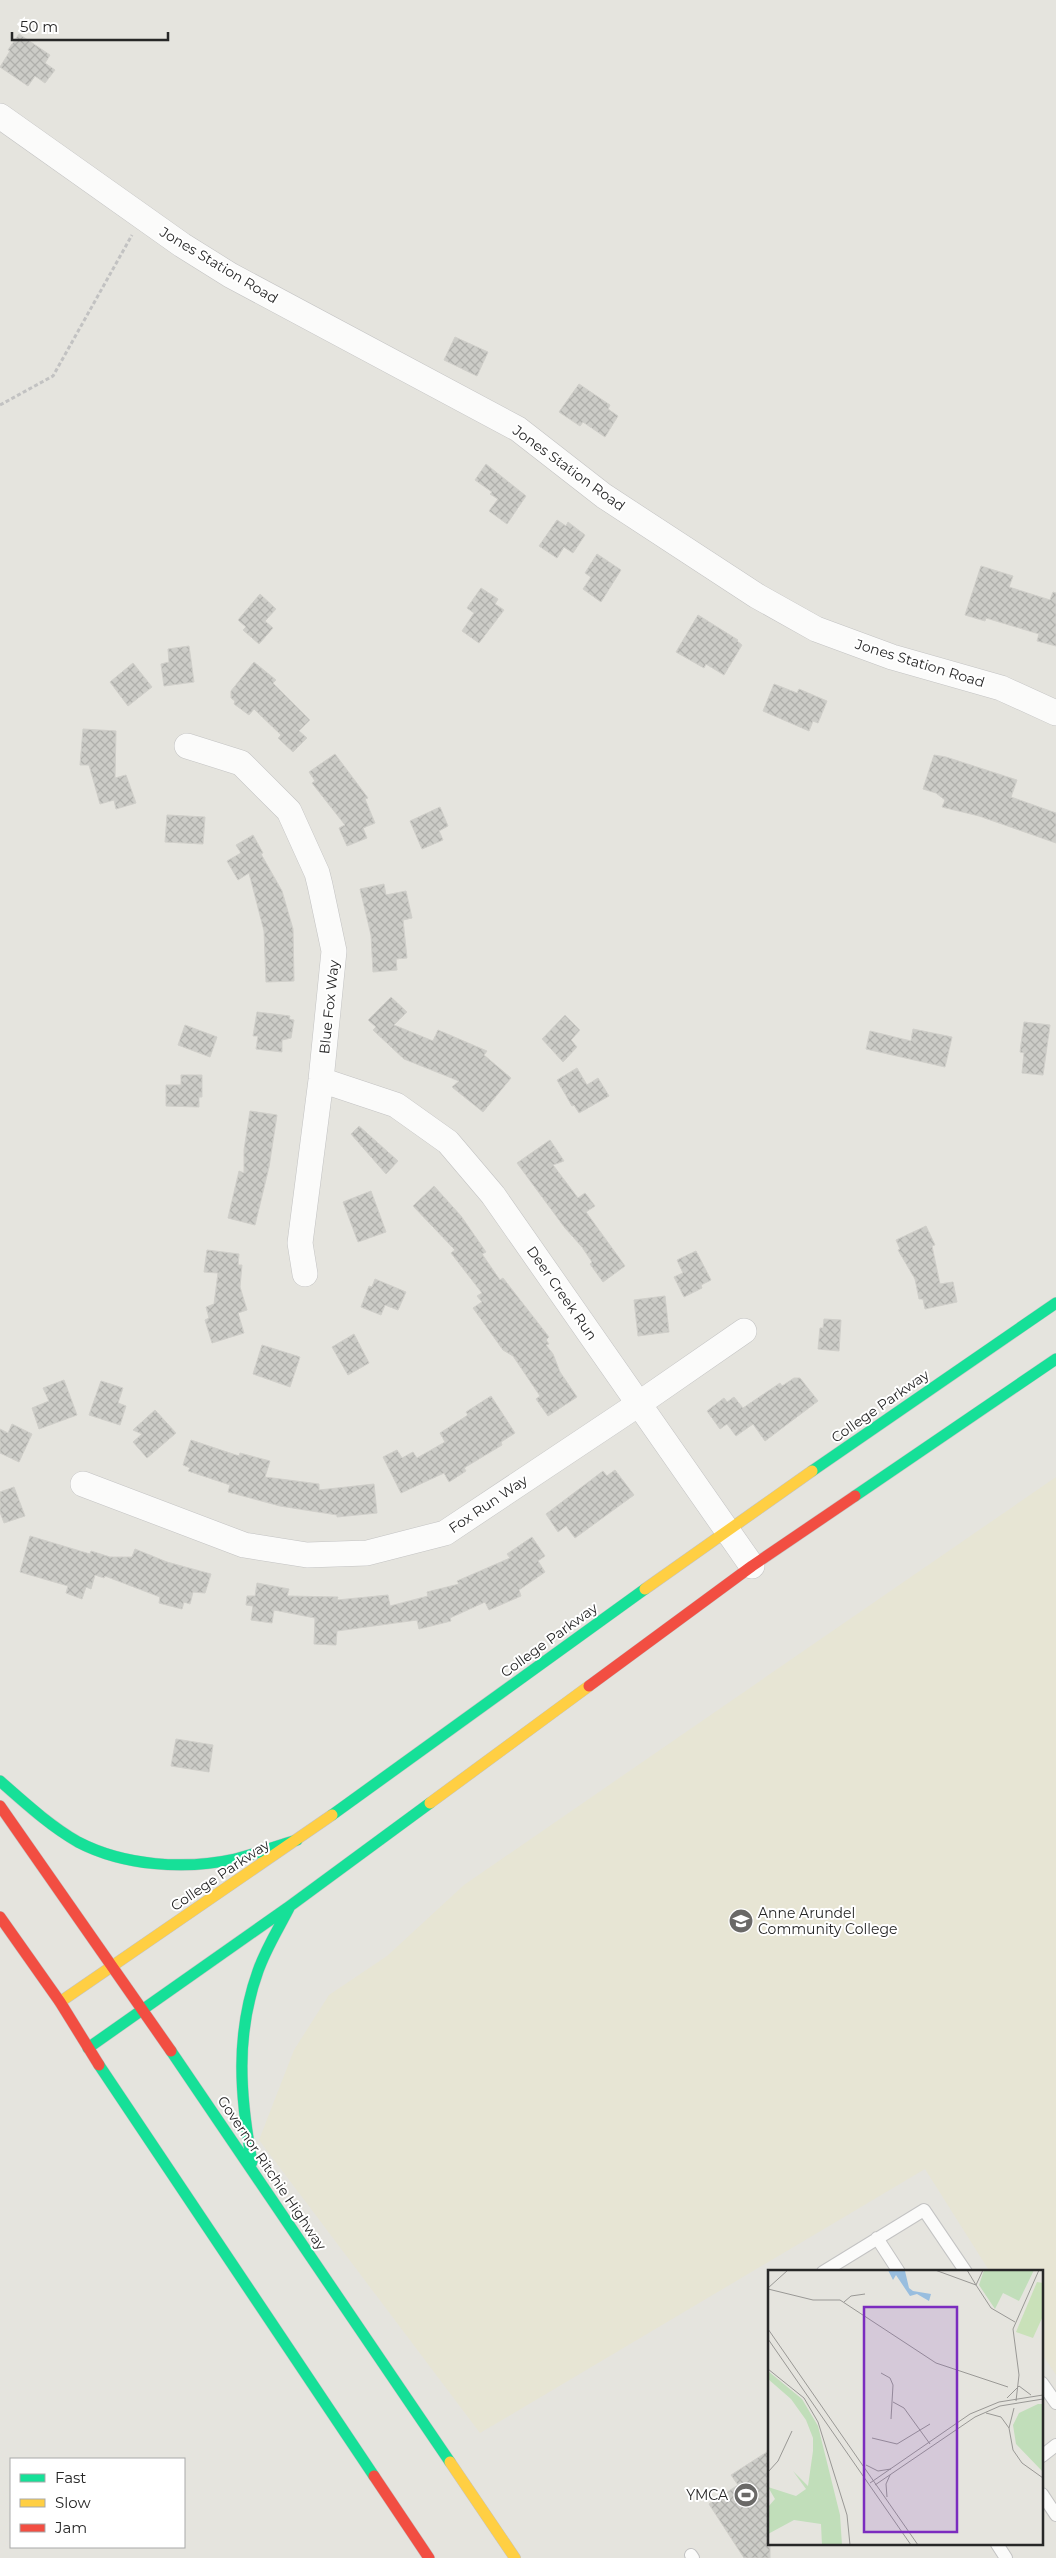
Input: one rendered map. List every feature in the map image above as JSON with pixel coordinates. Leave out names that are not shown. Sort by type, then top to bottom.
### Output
[{"type":"main road","name":"College Parkway","points":[[60,2002],[298,1840],[727,1530],[1056,1303]]},
{"type":"main road","points":[[88,2048],[290,1906],[752,1566],[1056,1359]]},
{"type":"main road","points":[[0,1781],[41,1817],[80,1842],[134,1859],[186,1866],[225,1861],[298,1840]]},
{"type":"main road","name":"Governor Ritchie Highway","points":[[0,1806],[143,2008],[515,2558]]},
{"type":"main road","points":[[254,2174],[241,2107],[238,2064],[244,2016],[258,1969],[290,1906]]},
{"type":"main road","points":[[0,1918],[60,2002],[88,2048],[429,2558]]},
{"type":"street","name":"Jones Station Road","points":[[0,116],[142,216],[230,275],[518,429],[604,496],[757,596],[816,630],[892,657],[1001,688],[1056,713]]},
{"type":"street","name":"Blue Fox Way","points":[[187,746],[241,763],[289,811],[317,873],[334,951],[321,1080],[300,1243],[304,1274]]},
{"type":"street","name":"Deer Creek Run","points":[[321,1080],[396,1105],[448,1142],[493,1195],[752,1566]]},
{"type":"street","name":"Fox Run Way","points":[[83,1484],[244,1545],[307,1554],[367,1553],[445,1533],[744,1331]]},
{"type":"lane","points":[[826,2270],[924,2210],[965,2270]]},
{"type":"lane","points":[[877,2238],[898,2270]]},
{"type":"lane","points":[[1044,2386],[1056,2403]]},
{"type":"lane","points":[[1044,2454],[1056,2445]]},
{"type":"lane","points":[[1044,2497],[1056,2515]]},
{"type":"lane","points":[[998,2546],[1006,2558]]},
{"type":"path","points":[[0,405],[53,376],[142,216]]},
{"type":"shaded area","name":"Anne Arundel Community College","points":[[1056,1477],[1056,2375],[1044,2357],[1044,2270],[989,2270],[925,2169],[480,2433],[259,2140],[294,2050],[329,1995],[387,1956],[464,1885]]},
{"type":"building","points":[[19,34],[50,55],[45,63],[55,70],[45,83],[35,76],[28,86],[0,67],[10,51],[8,50]]},
{"type":"building","points":[[455,337],[488,352],[477,376],[444,360]]},
{"type":"building","points":[[579,384],[610,405],[608,409],[618,416],[605,437],[583,422],[580,426],[559,412]]},
{"type":"building","points":[[486,464],[526,496],[507,524],[489,511],[498,499],[490,494],[492,492],[475,480]]},
{"type":"building","points":[[557,520],[566,526],[568,522],[585,535],[573,553],[564,547],[557,558],[539,546]]},
{"type":"building","points":[[597,554],[621,570],[601,602],[583,589],[591,577],[585,573]]},
{"type":"building","points":[[981,566],[1013,576],[1009,587],[1050,600],[1053,592],[1056,593],[1056,646],[1037,641],[1039,634],[986,618],[985,621],[965,615]]},
{"type":"building","points":[[481,588],[498,599],[495,604],[504,610],[479,643],[462,631],[474,613],[467,608]]},
{"type":"building","points":[[260,594],[276,609],[265,621],[273,628],[259,644],[243,630],[246,627],[238,620]]},
{"type":"building","points":[[698,615],[738,640],[742,645],[724,675],[706,664],[704,668],[676,652]]},
{"type":"building","points":[[189,646],[194,682],[164,686],[161,664],[169,662],[168,649]]},
{"type":"building","points":[[254,662],[276,680],[273,683],[310,720],[299,731],[307,738],[293,752],[278,738],[281,735],[254,709],[249,715],[234,704],[235,701],[231,698],[231,691]]},
{"type":"building","points":[[133,663],[152,687],[128,706],[110,682]]},
{"type":"building","points":[[774,684],[797,693],[799,689],[827,701],[818,723],[813,721],[809,731],[763,711]]},
{"type":"building","points":[[83,729],[116,731],[115,778],[126,775],[136,803],[116,809],[114,800],[100,804],[89,765],[80,765]]},
{"type":"building","points":[[335,754],[368,798],[365,799],[375,823],[363,828],[367,838],[347,846],[339,828],[345,825],[312,783],[315,781],[309,772]]},
{"type":"building","points":[[934,755],[946,757],[1017,780],[1011,797],[1056,813],[1056,843],[979,816],[942,807],[945,800],[936,793],[923,789]]},
{"type":"building","points":[[440,807],[448,826],[439,831],[443,840],[422,849],[410,821]]},
{"type":"building","points":[[167,815],[205,817],[203,844],[165,842]]},
{"type":"building","points":[[253,835],[263,853],[261,854],[282,891],[293,929],[294,981],[266,982],[264,931],[249,873],[238,880],[227,861],[241,853],[236,845]]},
{"type":"building","points":[[384,884],[386,895],[406,891],[412,918],[403,920],[407,958],[396,959],[397,970],[373,972],[371,935],[360,889]]},
{"type":"building","points":[[391,997],[407,1012],[394,1025],[433,1041],[438,1030],[487,1051],[484,1055],[511,1078],[483,1112],[452,1087],[459,1081],[404,1059],[373,1030],[376,1027],[368,1020]]},
{"type":"building","points":[[257,1012],[290,1016],[289,1019],[294,1020],[291,1038],[282,1040],[282,1052],[256,1049],[258,1036],[253,1036]]},
{"type":"building","points":[[565,1015],[580,1030],[571,1040],[577,1047],[563,1062],[542,1039]]},
{"type":"building","points":[[1024,1022],[1050,1025],[1043,1075],[1022,1073],[1024,1053],[1020,1052]]},
{"type":"building","points":[[185,1025],[217,1037],[210,1057],[178,1045]]},
{"type":"building","points":[[913,1029],[952,1037],[945,1067],[866,1049],[870,1031],[911,1041]]},
{"type":"building","points":[[577,1068],[587,1085],[598,1078],[609,1096],[579,1113],[574,1105],[572,1106],[557,1080]]},
{"type":"building","points":[[181,1075],[202,1075],[202,1097],[199,1097],[199,1107],[166,1106],[166,1085],[181,1085]]},
{"type":"building","points":[[250,1111],[277,1115],[269,1167],[255,1225],[228,1218],[239,1171],[244,1173],[244,1150]]},
{"type":"building","points":[[359,1126],[398,1161],[386,1174],[351,1134]]},
{"type":"building","points":[[550,1140],[564,1161],[553,1165],[578,1198],[585,1193],[595,1206],[586,1212],[625,1266],[603,1282],[590,1264],[592,1262],[582,1247],[565,1228],[517,1163]]},
{"type":"building","points":[[434,1186],[461,1216],[486,1252],[482,1254],[500,1280],[503,1278],[549,1337],[546,1340],[549,1344],[546,1345],[553,1354],[560,1372],[577,1397],[548,1416],[536,1399],[540,1396],[513,1356],[503,1350],[473,1308],[482,1302],[477,1296],[482,1293],[451,1253],[455,1250],[413,1206]]},
{"type":"building","points":[[371,1191],[386,1232],[358,1242],[343,1202]]},
{"type":"building","points":[[926,1226],[935,1245],[932,1246],[940,1284],[953,1282],[957,1302],[925,1309],[923,1299],[919,1299],[915,1279],[898,1250],[900,1249],[896,1240]]},
{"type":"building","points":[[207,1250],[239,1254],[238,1265],[242,1265],[240,1287],[247,1310],[238,1313],[244,1333],[212,1343],[205,1320],[209,1318],[206,1307],[214,1304],[218,1273],[204,1272]]},
{"type":"building","points":[[696,1251],[711,1280],[701,1285],[702,1288],[684,1297],[674,1277],[683,1273],[677,1260]]},
{"type":"building","points":[[375,1279],[406,1292],[398,1310],[385,1305],[381,1315],[361,1307],[369,1286],[372,1287]]},
{"type":"building","points":[[665,1296],[669,1332],[638,1336],[634,1300]]},
{"type":"building","points":[[824,1319],[841,1320],[839,1351],[818,1349],[820,1328],[823,1328]]},
{"type":"building","points":[[354,1334],[369,1363],[348,1375],[332,1347]]},
{"type":"building","points":[[262,1345],[300,1357],[290,1387],[253,1374]]},
{"type":"building","points":[[794,1378],[800,1378],[818,1401],[765,1441],[753,1424],[736,1436],[727,1424],[720,1429],[707,1411],[724,1398],[727,1402],[734,1397],[743,1408],[780,1383],[782,1386]]},
{"type":"building","points":[[64,1380],[77,1415],[39,1429],[32,1408],[49,1401],[43,1388]]},
{"type":"building","points":[[101,1381],[123,1388],[118,1403],[126,1406],[120,1425],[89,1415]]},
{"type":"building","points":[[491,1396],[515,1433],[501,1442],[502,1445],[464,1468],[466,1471],[449,1482],[444,1473],[401,1493],[383,1457],[397,1450],[402,1458],[413,1452],[417,1458],[445,1442],[440,1433],[468,1415],[466,1412]]},
{"type":"building","points":[[155,1410],[176,1433],[147,1458],[133,1442],[142,1434],[133,1430]]},
{"type":"building","points":[[12,1424],[32,1434],[19,1462],[0,1453],[0,1429],[8,1433]]},
{"type":"building","points":[[191,1440],[239,1456],[240,1453],[270,1461],[265,1477],[319,1484],[319,1490],[374,1484],[377,1513],[337,1517],[337,1515],[280,1506],[228,1492],[230,1485],[188,1471],[190,1468],[183,1465]]},
{"type":"building","points":[[615,1470],[634,1495],[575,1538],[566,1526],[558,1532],[546,1514],[603,1471],[607,1476]]},
{"type":"building","points":[[14,1487],[25,1516],[4,1523],[0,1512],[0,1492]]},
{"type":"building","points":[[30,1536],[90,1554],[91,1551],[110,1557],[132,1557],[135,1549],[167,1562],[211,1574],[205,1593],[193,1592],[190,1604],[184,1602],[182,1609],[159,1603],[160,1597],[105,1576],[104,1578],[95,1575],[91,1589],[86,1587],[82,1599],[66,1593],[68,1586],[20,1572]]},
{"type":"building","points":[[532,1537],[545,1556],[538,1561],[545,1572],[519,1590],[521,1596],[489,1610],[485,1602],[450,1618],[451,1621],[419,1629],[417,1620],[337,1631],[336,1645],[314,1644],[315,1618],[274,1610],[272,1623],[251,1620],[253,1606],[246,1605],[247,1596],[255,1596],[257,1583],[289,1589],[287,1596],[338,1597],[337,1600],[388,1595],[390,1606],[428,1596],[427,1592],[459,1584],[457,1581],[510,1558],[507,1554]]},
{"type":"building","points":[[176,1739],[213,1745],[209,1772],[171,1766]]},
{"type":"building","points":[[768,2451],[768,2546],[770,2546],[770,2558],[744,2558],[709,2504],[738,2485],[731,2475]]},
{"type":"traffic: fast","points":[[812,1471],[1056,1303]]},
{"type":"traffic: fast","points":[[855,1496],[1056,1359]]},
{"type":"traffic: fast","points":[[332,1815],[645,1589]]},
{"type":"traffic: fast","points":[[0,1781],[28,1806],[78,1842],[96,1850],[135,1861],[175,1865],[216,1862],[243,1857],[297,1840]]},
{"type":"traffic: fast","points":[[88,2048],[290,1906],[430,1803]]},
{"type":"traffic: fast","points":[[252,2162],[245,2113],[242,2066],[246,2019],[261,1963],[290,1906]]},
{"type":"traffic: fast","points":[[171,2051],[450,2462]]},
{"type":"traffic: fast","points":[[99,2065],[374,2476]]},
{"type":"traffic: slow","points":[[645,1589],[812,1471]]},
{"type":"traffic: slow","points":[[430,1803],[589,1686]]},
{"type":"traffic: slow","points":[[60,2002],[332,1815]]},
{"type":"traffic: slow","points":[[450,2462],[515,2558]]},
{"type":"traffic: jam","points":[[589,1686],[752,1566],[855,1496]]},
{"type":"traffic: jam","points":[[0,1806],[171,2051]]},
{"type":"traffic: jam","points":[[0,1917],[60,2002],[99,2065]]},
{"type":"traffic: jam","points":[[374,2476],[429,2558]]},
{"type":"place","name":"Anne Arundel Community College","points":[[741,1921]]},
{"type":"place","name":"YMCA","points":[[746,2495]]}]
